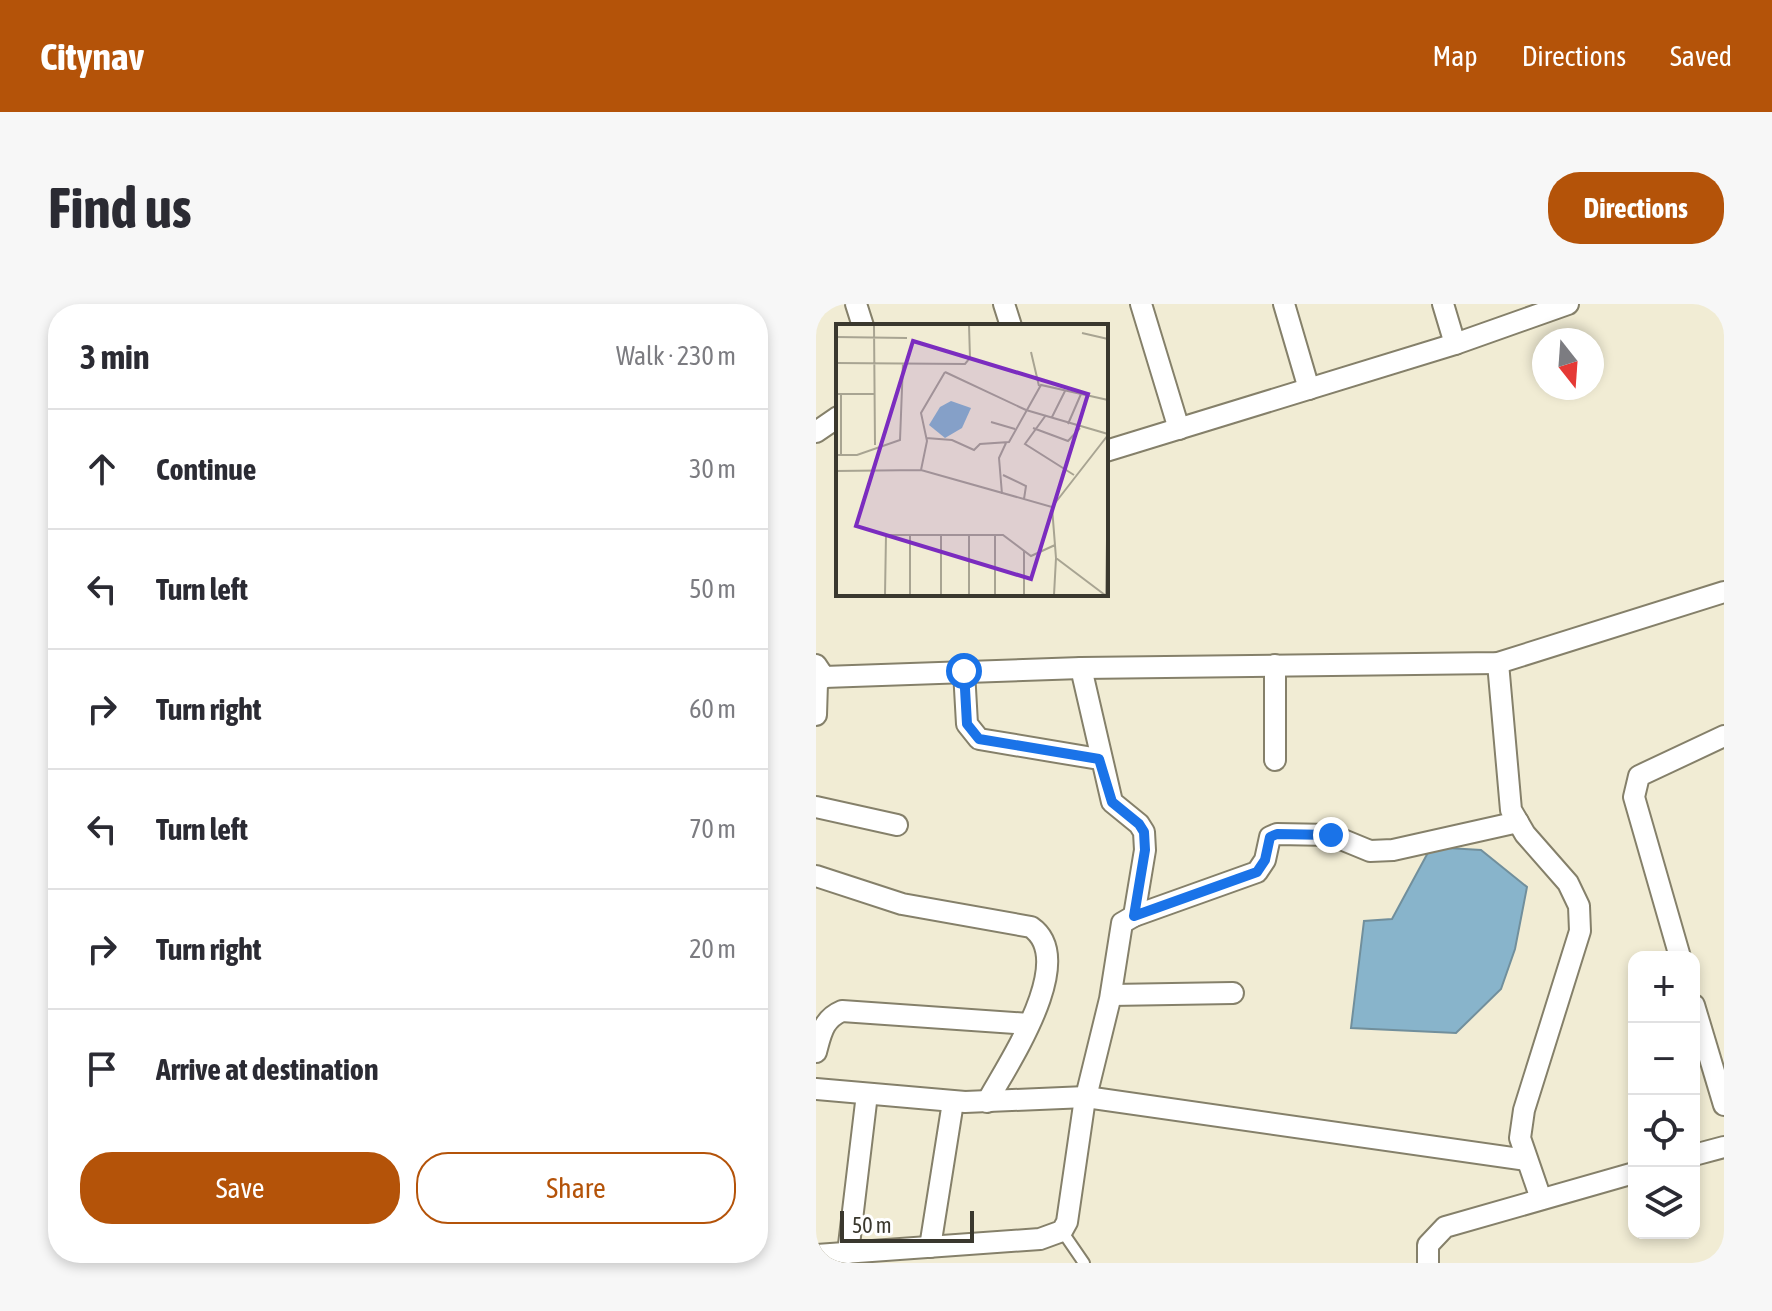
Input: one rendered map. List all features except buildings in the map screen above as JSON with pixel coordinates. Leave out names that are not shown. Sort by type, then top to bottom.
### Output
[{"type":"street","points":[[856,304],[862,324]]},
{"type":"street","points":[[1004,304],[1010,324]]},
{"type":"street","points":[[1141,304],[1179,429]]},
{"type":"street","points":[[1284,304],[1309,389]]},
{"type":"street","points":[[1443,304],[1455,344]]},
{"type":"street","points":[[1108,450],[1455,344],[1568,304]]},
{"type":"street","points":[[816,432],[836,418]]},
{"type":"street","points":[[816,715],[820,671],[1498,663],[1724,592]]},
{"type":"street","points":[[1498,663],[1511,810],[1568,883],[1579,906],[1580,931],[1524,1110],[1520,1138],[1541,1199]]},
{"type":"street","points":[[1275,665],[1275,760]]},
{"type":"street","points":[[1081,668],[1099,759],[1112,802],[1139,824],[1144,832],[1145,850],[1134,916]]},
{"type":"street","points":[[964,671],[967,724],[979,739],[1099,759]]},
{"type":"street","points":[[1678,951],[1634,797],[1639,776],[1724,736]]},
{"type":"street","points":[[816,807],[897,825]]},
{"type":"street","points":[[816,1255],[1040,1239],[1062,1231],[1067,1222],[1086,1097],[1111,995],[1122,923],[1257,872],[1265,860],[1270,837],[1277,834],[1331,835],[1370,851],[1393,850],[1518,822]]},
{"type":"street","points":[[816,876],[902,904],[1031,927],[1042,935],[1048,950],[1047,980],[1029,1024],[987,1102]]},
{"type":"street","points":[[1111,995],[1233,993]]},
{"type":"street","points":[[816,1052],[824,1025],[830,1016],[842,1011],[1029,1024]]},
{"type":"street","points":[[1699,1023],[1724,1105]]},
{"type":"street","points":[[816,1089],[953,1102],[1086,1097],[1527,1160]]},
{"type":"street","points":[[848,1253],[867,1094]]},
{"type":"street","points":[[930,1247],[953,1102]]},
{"type":"street","points":[[1700,1153],[1724,1147]]},
{"type":"street","points":[[1428,1263],[1428,1245],[1445,1227],[1628,1175]]},
{"type":"lane","points":[[1062,1231],[1084,1263]]},
{"type":"water","points":[[1431,847],[1481,850],[1527,887],[1515,949],[1501,989],[1456,1033],[1351,1028],[1364,921],[1392,919]]},
{"type":"route","points":[[964,671],[967,724],[979,739],[1099,759],[1112,802],[1139,824],[1144,832],[1145,850],[1134,916],[1257,872],[1265,860],[1270,837],[1277,834],[1331,835]]}]
